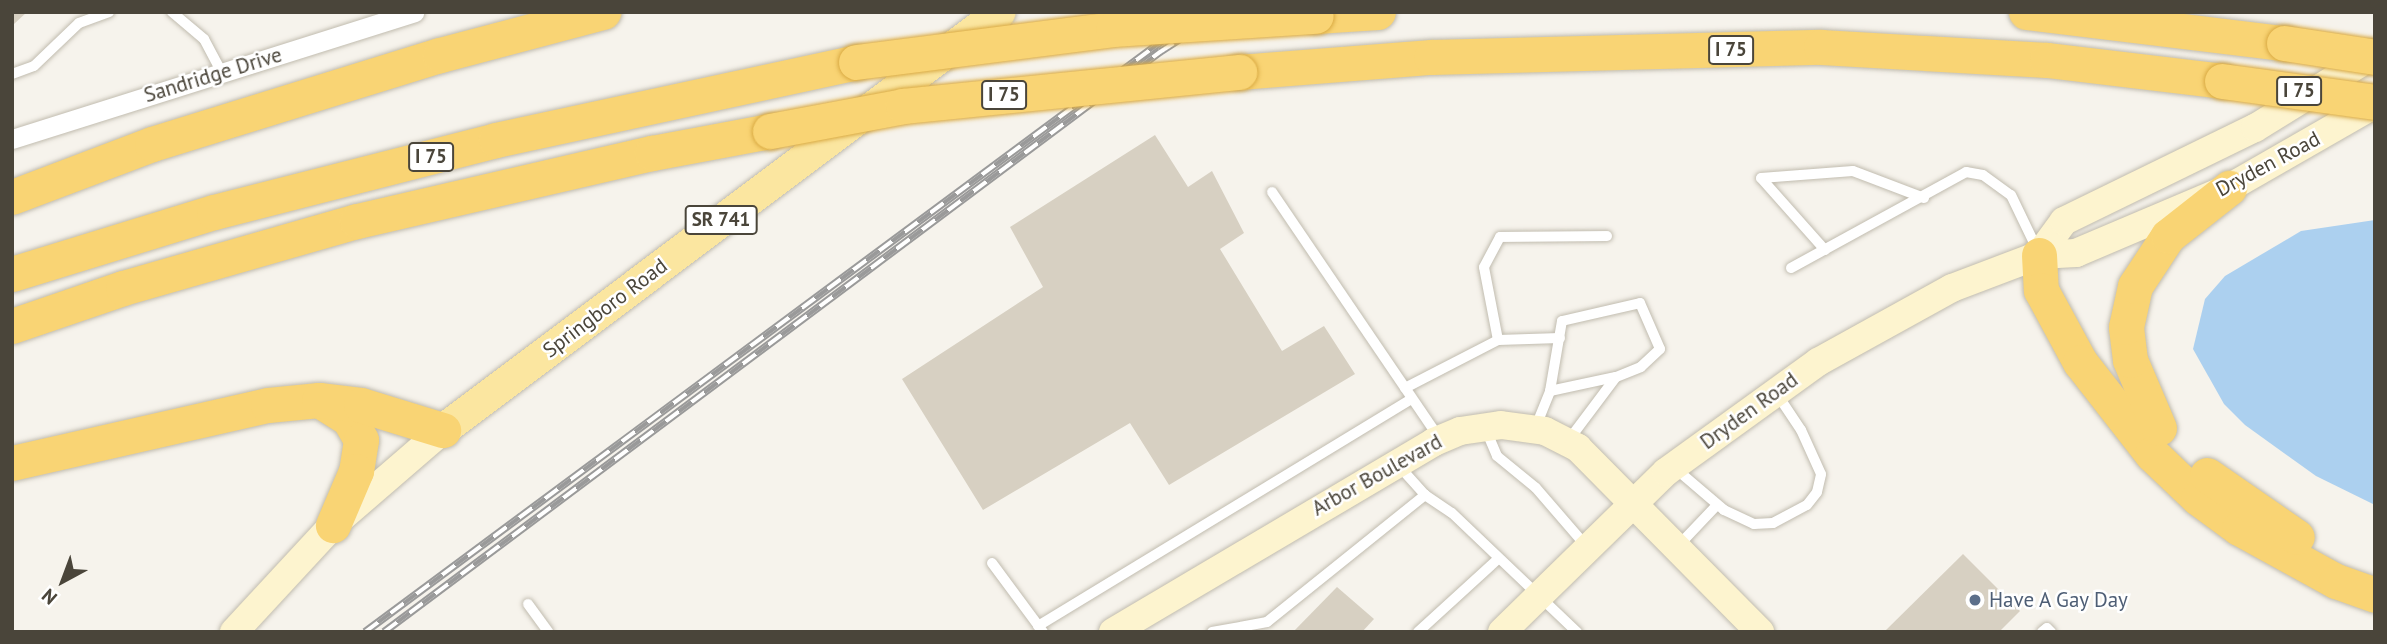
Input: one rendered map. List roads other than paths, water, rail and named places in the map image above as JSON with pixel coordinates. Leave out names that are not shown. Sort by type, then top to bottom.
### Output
[{"type":"highway","points":[[12,197],[165,140],[440,55],[603,12]]},
{"type":"highway","points":[[1113,29],[1219,12]]},
{"type":"highway","name":"I 75","points":[[12,275],[214,212],[496,140],[856,62],[1113,29],[1378,12]]},
{"type":"highway","name":"I 75","points":[[2026,12],[2375,55]]},
{"type":"highway","name":"I 75","points":[[12,326],[123,288],[357,221],[652,153],[903,106],[1238,72],[1431,57],[1821,47],[2047,60],[2375,103]]},
{"type":"highway","points":[[2159,428],[2130,360],[2126,327],[2134,286],[2168,236],[2229,188]]},
{"type":"highway","points":[[2039,255],[2061,281],[2099,357],[2192,464],[2305,542],[2375,573]]},
{"type":"highway","points":[[2039,255],[2042,290],[2080,362],[2152,454],[2198,498],[2239,528],[2336,581],[2375,595]]},
{"type":"highway","points":[[319,400],[349,419],[361,440],[356,471],[333,525]]},
{"type":"highway","points":[[12,463],[268,405],[319,400],[361,405],[443,430]]},
{"type":"main road","name":"Springboro Road","points":[[234,632],[333,525],[443,430],[1000,12]]},
{"type":"main road","name":"Dryden Road","points":[[2039,255],[2064,221],[2255,128],[2375,55]]},
{"type":"main road","name":"Dryden Road","points":[[1502,632],[1674,467],[1775,391],[1892,318],[1952,288],[2039,255],[2076,253],[2229,188],[2375,103]]},
{"type":"main road","name":"Arbor Boulevard","points":[[1113,632],[1440,439],[1485,426],[1535,429],[1568,441],[1760,632]]},
{"type":"street","name":"Sandridge Drive","points":[[12,139],[414,12]]},
{"type":"lane","points":[[12,74],[34,66],[79,23],[109,12]]},
{"type":"lane","points":[[172,12],[204,39],[222,73]]},
{"type":"lane","points":[[1825,250],[1762,178],[1853,172],[1924,198]]},
{"type":"lane","points":[[1791,268],[1924,198],[1966,172],[1983,175],[2011,195],[2039,255]]},
{"type":"lane","points":[[1272,192],[1440,439]]},
{"type":"lane","points":[[1498,340],[1484,267],[1500,237],[1607,236]]},
{"type":"lane","points":[[1535,429],[1550,391],[1562,321],[1640,303],[1660,349],[1641,368],[1616,377],[1550,391]]},
{"type":"lane","points":[[1405,388],[1498,340],[1560,338]]},
{"type":"lane","points":[[1568,441],[1616,377]]},
{"type":"lane","points":[[1674,467],[1717,505],[1754,524],[1773,523],[1807,505],[1817,492],[1821,474],[1801,430],[1775,391]]},
{"type":"lane","points":[[992,563],[1040,629],[1412,399]]},
{"type":"lane","points":[[1485,426],[1497,456],[1536,488],[1588,548]]},
{"type":"lane","points":[[1397,463],[1425,495],[1452,513],[1538,598],[1577,632]]},
{"type":"lane","points":[[1212,632],[1267,622],[1425,495]]},
{"type":"lane","points":[[1676,548],[1717,505]]},
{"type":"lane","points":[[1418,632],[1499,559]]},
{"type":"lane","points":[[528,604],[548,632]]},
{"type":"lane","points":[[2042,632],[2046,628],[2051,632]]},
{"type":"water","points":[[2375,220],[2375,505],[2316,476],[2245,425],[2224,404],[2193,349],[2205,299],[2225,276],[2301,231]]},
{"type":"railway","points":[[365,632],[1201,12]]},
{"type":"railway","points":[[384,632],[1160,52],[1222,12]]},
{"type":"place","name":"Have A Gay Day","points":[[1975,600]]}]
